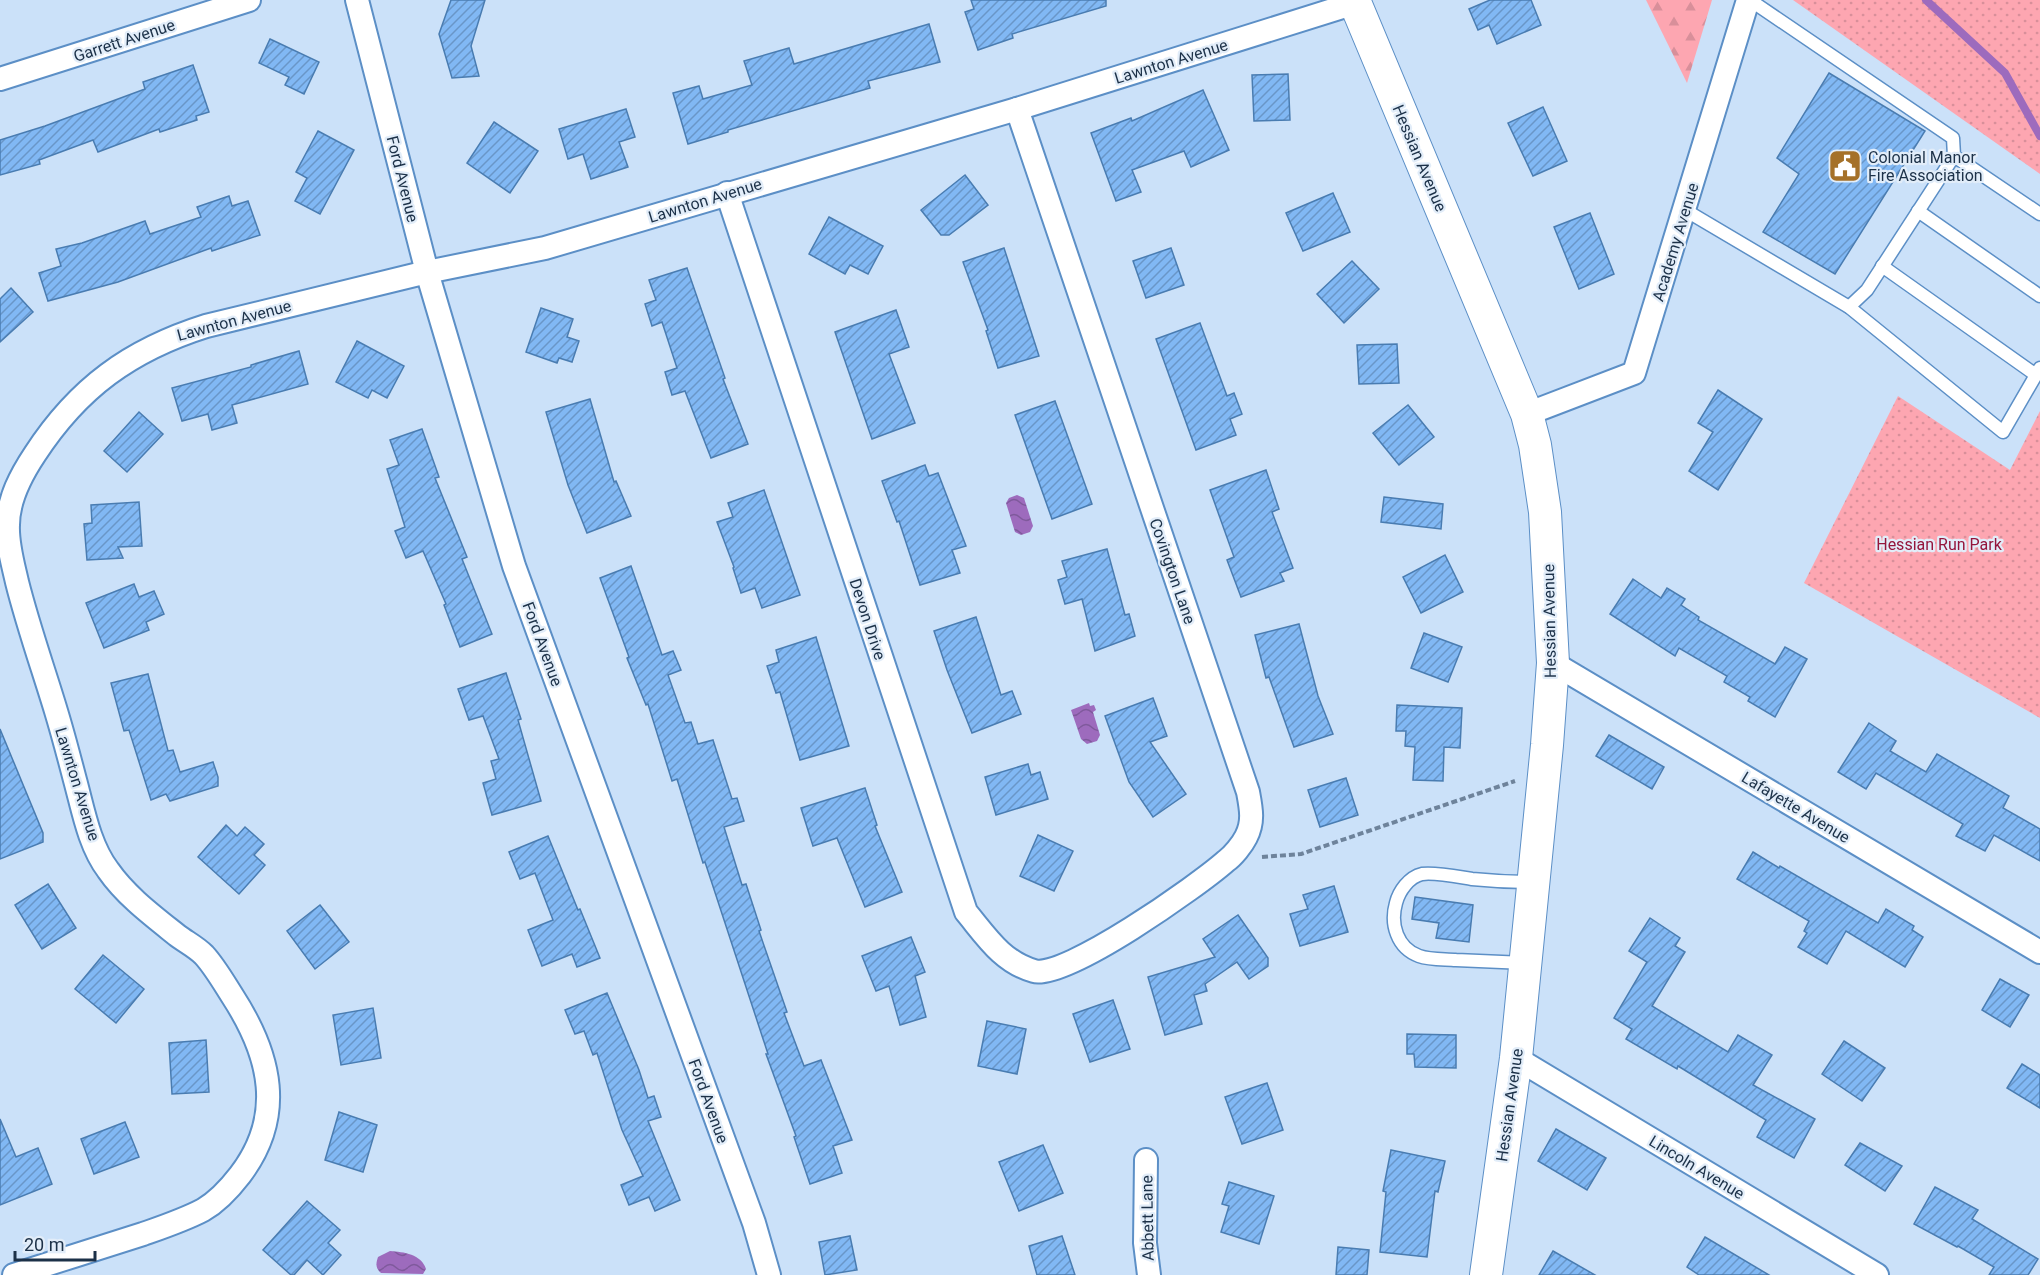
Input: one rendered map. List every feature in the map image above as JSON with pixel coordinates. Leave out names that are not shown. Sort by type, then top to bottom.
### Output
[{"type":"main road","name":"Hessian Avenue","points":[[1355,2],[1527,414],[1535,445],[1545,512],[1552,663],[1544,771],[1516,1058],[1486,1275]]},
{"type":"street","name":"Garrett Avenue","points":[[0,79],[249,0]]},
{"type":"street","name":"Ford Avenue","points":[[357,0],[427,272],[514,566],[754,1223],[769,1275]]},
{"type":"street","name":"Academy Avenue","points":[[1527,414],[1634,373],[1749,0]]},
{"type":"street","name":"Lawnton Avenue","points":[[14,1275],[112,1244],[205,1209],[229,1188],[250,1161],[264,1133],[270,1101],[266,1068],[256,1037],[223,981],[203,954],[127,893],[106,868],[92,839],[57,713],[26,620],[11,557],[8,524],[13,493],[29,463],[66,410],[91,387],[145,351],[174,336],[206,326],[427,272],[544,248],[1017,109],[1355,2]]},
{"type":"street","name":"Covington Lane","points":[[1017,109],[1248,792],[1252,819],[1246,837],[1228,861],[1125,934],[1079,959]]},
{"type":"street","name":"Devon Drive","points":[[727,193],[966,912],[1008,960],[1036,972],[1065,966],[1079,959]]},
{"type":"street","name":"Lafayette Avenue","points":[[1552,663],[2040,951]]},
{"type":"street","name":"Lincoln Avenue","points":[[1516,1058],[1877,1275]]},
{"type":"street","name":"Abbett Lane","points":[[1146,1160],[1145,1243],[1149,1275]]},
{"type":"lane","points":[[1749,0],[1953,138],[1954,156],[1867,290],[1849,307]]},
{"type":"lane","points":[[1954,156],[2040,214]]},
{"type":"lane","points":[[1685,210],[1849,307],[2003,432],[2038,372],[1882,266]]},
{"type":"lane","points":[[1918,211],[2040,296]]},
{"type":"lane","points":[[1525,963],[1419,956],[1403,945],[1398,938],[1394,911],[1396,900],[1406,884],[1412,878],[1423,874],[1486,881],[1533,883]]},
{"type":"path","points":[[1228,861],[1301,854],[1544,771]]},
{"type":"green space","points":[[1646,0],[1712,0],[1687,83]]},
{"type":"green space","points":[[1793,0],[2040,0],[2040,174]]},
{"type":"green space","name":"Hessian Run Park","points":[[1898,396],[2010,470],[2040,411],[2040,718],[1804,583]]},
{"type":"water","points":[[1017,495],[1024,498],[1033,526],[1030,532],[1021,535],[1015,532],[1006,503],[1009,498]]},
{"type":"water","points":[[1089,703],[1090,706],[1094,705],[1096,710],[1093,712],[1100,735],[1097,741],[1087,744],[1081,739],[1071,710]]},
{"type":"water","points":[[390,1251],[416,1257],[426,1269],[423,1274],[381,1273],[376,1265],[378,1257]]},
{"type":"building","points":[[451,0],[485,0],[471,46],[479,76],[452,78],[439,34]]},
{"type":"building","points":[[971,0],[1106,0],[1106,6],[1012,34],[1013,38],[978,50],[965,12],[974,9]]},
{"type":"building","points":[[1490,0],[1531,0],[1541,25],[1497,44],[1489,25],[1478,30],[1469,9]]},
{"type":"building","points":[[929,24],[940,62],[868,81],[870,88],[688,144],[673,93],[699,86],[703,99],[752,85],[744,61],[789,48],[794,64]]},
{"type":"building","points":[[270,39],[319,62],[304,94],[285,85],[289,77],[259,63]]},
{"type":"building","points":[[193,65],[209,112],[196,116],[197,120],[160,132],[159,129],[98,152],[93,140],[39,160],[40,164],[0,175],[0,140],[145,89],[143,82]]},
{"type":"building","name":"Colonial Manor Fire Association","points":[[1829,73],[1925,131],[1835,274],[1763,232],[1799,174],[1777,158]]},
{"type":"building","points":[[1288,74],[1290,120],[1254,121],[1252,75]]},
{"type":"building","points":[[1203,90],[1229,150],[1191,167],[1184,151],[1132,170],[1141,192],[1116,201],[1091,133],[1131,118],[1132,121]]},
{"type":"building","points":[[1543,107],[1567,161],[1533,176],[1508,123]]},
{"type":"building","points":[[626,109],[635,137],[619,142],[628,167],[591,179],[583,154],[568,159],[559,129]]},
{"type":"building","points":[[494,122],[538,151],[510,193],[467,163]]},
{"type":"building","points":[[318,131],[354,150],[320,214],[295,201],[307,178],[296,172]]},
{"type":"building","points":[[965,175],[988,205],[949,235],[941,235],[921,210]]},
{"type":"building","points":[[1333,193],[1350,232],[1303,251],[1286,213]]},
{"type":"building","points":[[229,196],[232,206],[248,201],[260,235],[212,251],[211,248],[118,282],[48,301],[39,273],[61,266],[56,249],[82,243],[145,221],[150,234],[201,217],[197,207]]},
{"type":"building","points":[[1590,213],[1614,274],[1579,289],[1554,227]]},
{"type":"building","points":[[829,217],[883,246],[868,274],[850,265],[845,274],[809,254]]},
{"type":"building","points":[[1004,248],[1039,356],[998,368],[986,331],[988,330],[963,262]]},
{"type":"building","points":[[1171,248],[1184,285],[1146,298],[1133,261]]},
{"type":"building","points":[[1352,261],[1379,289],[1344,323],[1317,294]]},
{"type":"building","points":[[687,268],[725,378],[723,379],[748,444],[711,458],[685,391],[672,395],[665,372],[677,368],[662,322],[652,326],[645,304],[656,300],[649,280]]},
{"type":"building","points":[[11,288],[33,312],[0,342],[0,299]]},
{"type":"building","points":[[541,308],[573,319],[567,337],[579,341],[572,362],[559,358],[557,363],[526,352]]},
{"type":"building","points":[[896,310],[909,347],[889,354],[915,423],[872,439],[835,332]]},
{"type":"building","points":[[1200,323],[1227,396],[1234,393],[1242,414],[1230,419],[1236,435],[1196,450],[1156,339]]},
{"type":"building","points":[[357,341],[404,366],[387,398],[372,390],[368,398],[336,382]]},
{"type":"building","points":[[1397,344],[1399,383],[1359,384],[1357,345]]},
{"type":"building","points":[[299,351],[308,384],[232,405],[237,423],[212,430],[208,414],[182,421],[172,388],[251,367],[251,365]]},
{"type":"building","points":[[1718,390],[1762,419],[1718,490],[1689,471],[1713,432],[1698,423]]},
{"type":"building","points":[[590,399],[614,482],[616,481],[631,516],[587,533],[568,485],[546,412]]},
{"type":"building","points":[[1055,401],[1092,504],[1052,519],[1015,415]]},
{"type":"building","points":[[1408,405],[1434,437],[1399,465],[1373,433]]},
{"type":"building","points":[[139,412],[163,434],[127,472],[104,451]]},
{"type":"building","points":[[422,429],[439,477],[435,478],[467,557],[462,559],[492,634],[460,647],[444,605],[446,604],[423,551],[406,558],[395,531],[405,527],[387,469],[399,465],[390,440]]},
{"type":"building","points":[[925,465],[929,476],[938,473],[966,546],[952,550],[960,573],[920,585],[899,521],[897,522],[882,481]]},
{"type":"building","points":[[1266,470],[1279,509],[1272,512],[1293,568],[1280,573],[1284,581],[1241,597],[1227,560],[1234,557],[1210,490]]},
{"type":"building","points":[[764,490],[800,595],[762,608],[755,588],[741,593],[717,522],[733,517],[728,503]]},
{"type":"building","points":[[1384,497],[1443,504],[1441,529],[1381,522]]},
{"type":"building","points":[[139,502],[142,546],[118,547],[123,558],[87,560],[84,524],[92,523],[91,505]]},
{"type":"building","points":[[1107,549],[1125,615],[1129,614],[1135,636],[1095,651],[1082,599],[1065,604],[1058,580],[1067,577],[1062,561]]},
{"type":"building","points":[[1445,555],[1463,592],[1421,613],[1403,577]]},
{"type":"building","points":[[631,566],[662,655],[673,651],[681,670],[668,675],[685,723],[691,722],[698,744],[713,740],[732,799],[737,798],[744,821],[724,827],[742,885],[746,884],[761,930],[759,931],[787,1012],[784,1013],[804,1066],[821,1060],[852,1140],[833,1146],[842,1173],[810,1184],[677,779],[672,781],[648,704],[646,705],[627,658],[629,657],[600,578]]},
{"type":"building","points":[[1633,579],[1661,598],[1667,588],[1685,599],[1681,605],[1699,617],[1698,620],[1775,664],[1785,647],[1807,659],[1775,717],[1748,701],[1750,697],[1724,682],[1727,676],[1679,648],[1675,656],[1610,614]]},
{"type":"building","points":[[134,584],[139,597],[154,591],[164,614],[146,622],[149,630],[104,648],[86,603]]},
{"type":"building","points":[[976,617],[1001,695],[1012,691],[1021,714],[972,733],[934,631]]},
{"type":"building","points":[[1299,624],[1318,696],[1333,734],[1294,747],[1269,677],[1266,678],[1255,635]]},
{"type":"building","points":[[1424,633],[1462,647],[1448,682],[1411,668]]},
{"type":"building","points":[[816,637],[849,746],[800,760],[780,692],[776,693],[767,666],[779,662],[776,650]]},
{"type":"building","points":[[506,673],[521,719],[518,720],[541,801],[492,815],[483,783],[496,779],[491,761],[499,759],[483,716],[469,720],[458,689]]},
{"type":"building","points":[[148,674],[168,751],[173,750],[180,772],[213,762],[218,777],[218,786],[170,801],[166,794],[151,800],[129,730],[124,731],[111,683]]},
{"type":"building","points":[[1153,698],[1167,736],[1150,742],[1186,794],[1153,817],[1129,782],[1105,716]]},
{"type":"building","points":[[1397,705],[1462,708],[1460,748],[1444,747],[1443,781],[1413,780],[1415,747],[1405,746],[1406,731],[1396,731]]},
{"type":"building","points":[[1869,723],[1896,741],[1890,751],[1926,772],[1937,754],[2009,796],[2003,808],[2040,829],[2040,861],[1994,835],[1985,851],[1956,836],[1963,824],[1876,773],[1866,789],[1838,772]]},
{"type":"building","points":[[0,729],[43,833],[43,842],[0,859]]},
{"type":"building","points":[[1609,735],[1664,767],[1652,789],[1596,756]]},
{"type":"building","points":[[1028,764],[1031,775],[1040,772],[1048,799],[996,815],[985,777]]},
{"type":"building","points":[[1346,778],[1358,815],[1320,827],[1308,790]]},
{"type":"building","points":[[865,788],[877,825],[875,826],[902,892],[865,907],[837,838],[813,846],[801,808]]},
{"type":"building","points":[[226,825],[237,836],[245,827],[264,844],[254,855],[265,865],[239,894],[198,857]]},
{"type":"building","points":[[1038,835],[1073,851],[1054,891],[1020,876]]},
{"type":"building","points":[[548,836],[600,958],[577,967],[572,954],[542,966],[528,930],[553,920],[535,873],[520,879],[509,852]]},
{"type":"building","points":[[1753,852],[1878,923],[1886,909],[1914,926],[1912,930],[1923,937],[1905,967],[1846,931],[1827,964],[1798,947],[1807,933],[1804,931],[1809,921],[1737,879]]},
{"type":"building","points":[[48,884],[76,928],[42,949],[15,905]]},
{"type":"building","points":[[1334,886],[1348,932],[1300,946],[1290,914],[1308,909],[1303,895]]},
{"type":"building","points":[[1415,897],[1473,905],[1469,942],[1436,938],[1439,923],[1412,919]]},
{"type":"building","points":[[320,905],[349,942],[315,969],[287,931]]},
{"type":"building","points":[[1238,915],[1268,958],[1268,966],[1249,979],[1237,962],[1205,984],[1207,991],[1194,995],[1202,1024],[1165,1035],[1148,977],[1215,957],[1203,939]]},
{"type":"building","points":[[1650,918],[1680,938],[1675,946],[1685,952],[1652,1006],[1728,1052],[1738,1035],[1772,1055],[1753,1085],[1815,1119],[1794,1158],[1757,1137],[1766,1120],[1678,1066],[1677,1069],[1626,1039],[1632,1029],[1614,1018],[1647,962],[1629,951]]},
{"type":"building","points":[[911,937],[925,972],[915,976],[926,1017],[900,1025],[889,986],[876,991],[862,956]]},
{"type":"building","points":[[103,955],[144,989],[116,1023],[75,989]]},
{"type":"building","points":[[2000,979],[2029,995],[2010,1027],[1982,1010]]},
{"type":"building","points":[[607,993],[639,1070],[648,1098],[654,1096],[661,1117],[648,1121],[680,1200],[655,1211],[649,1197],[629,1205],[621,1185],[643,1176],[622,1130],[597,1053],[593,1055],[584,1031],[575,1034],[565,1010]]},
{"type":"building","points":[[1113,1000],[1130,1049],[1090,1062],[1073,1014]]},
{"type":"building","points":[[373,1008],[381,1058],[341,1065],[333,1015]]},
{"type":"building","points":[[987,1021],[1026,1029],[1017,1074],[978,1066]]},
{"type":"building","points":[[1407,1034],[1456,1035],[1456,1068],[1415,1067],[1414,1054],[1407,1054]]},
{"type":"building","points":[[206,1040],[209,1092],[172,1094],[169,1043]]},
{"type":"building","points":[[1844,1041],[1885,1068],[1862,1101],[1822,1074]]},
{"type":"building","points":[[2022,1064],[2040,1075],[2040,1108],[2007,1088]]},
{"type":"building","points":[[1267,1083],[1283,1130],[1242,1144],[1225,1097]]},
{"type":"building","points":[[339,1112],[377,1125],[363,1172],[325,1160]]},
{"type":"building","points":[[0,1119],[16,1157],[38,1148],[52,1184],[0,1205]]},
{"type":"building","points":[[125,1122],[139,1157],[94,1174],[81,1139]]},
{"type":"building","points":[[1556,1129],[1606,1158],[1587,1190],[1538,1161]]},
{"type":"building","points":[[1860,1143],[1902,1166],[1885,1191],[1845,1165]]},
{"type":"building","points":[[1043,1145],[1063,1193],[1019,1211],[999,1162]]},
{"type":"building","points":[[1391,1150],[1445,1161],[1438,1192],[1435,1191],[1427,1257],[1380,1252],[1386,1192],[1383,1191]]},
{"type":"building","points":[[1229,1182],[1274,1196],[1259,1244],[1221,1232],[1229,1206],[1222,1204]]},
{"type":"building","points":[[1935,1187],[1978,1210],[1972,1219],[2038,1259],[2028,1275],[1989,1275],[1994,1267],[1914,1224]]},
{"type":"building","points":[[307,1201],[340,1230],[328,1243],[341,1255],[323,1275],[307,1260],[294,1275],[291,1275],[263,1250]]},
{"type":"building","points":[[850,1236],[857,1270],[825,1275],[819,1242]]},
{"type":"building","points":[[1062,1236],[1075,1275],[1037,1275],[1029,1246]]},
{"type":"building","points":[[1705,1237],[1769,1275],[1699,1275],[1687,1267]]},
{"type":"building","points":[[1338,1247],[1369,1250],[1367,1275],[1336,1275]]},
{"type":"building","points":[[1553,1251],[1595,1275],[1539,1275]]},
{"type":"waterway","points":[[1926,0],[2005,73],[2040,136]]},
{"type":"place","name":"Colonial Manor Fire Association","points":[[1845,166]]}]
